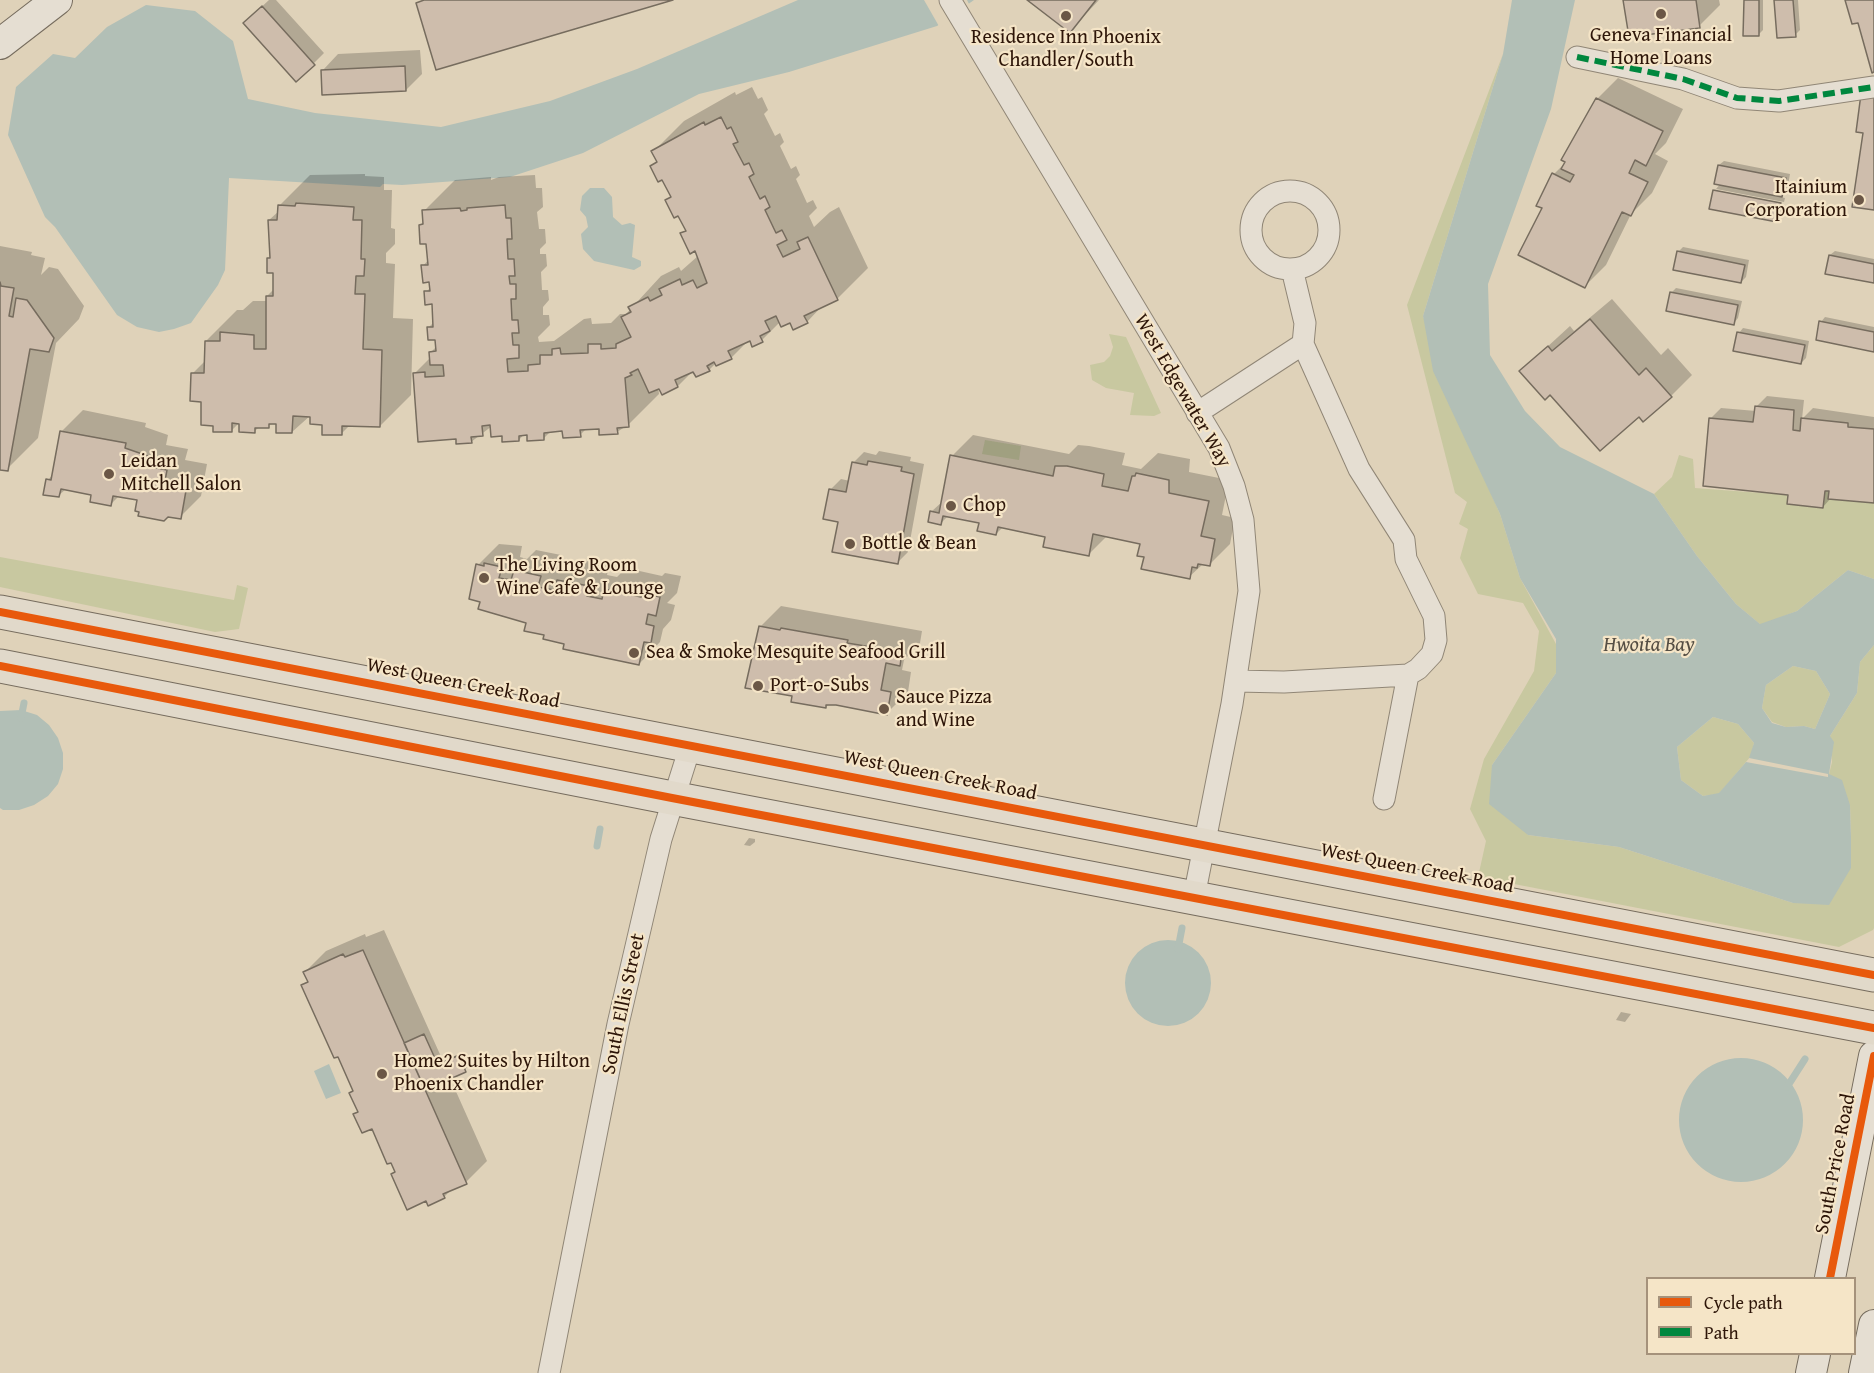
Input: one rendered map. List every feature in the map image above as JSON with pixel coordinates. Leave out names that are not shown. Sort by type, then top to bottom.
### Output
[{"type":"main road","points":[[0,44],[57,0]]},
{"type":"main road","name":"West Queen Creek Road","points":[[0,612],[691,744],[1874,975]]},
{"type":"main road","points":[[0,666],[672,798],[1874,1028]]},
{"type":"main road","name":"South Price Road","points":[[1830,1277],[1874,1056]]},
{"type":"main road","points":[[1864,1373],[1874,1325]]},
{"type":"main road","points":[[1811,1373],[1815,1355]]},
{"type":"street","name":"West Edgewater Way","points":[[956,8],[1218,448],[1234,486],[1243,520],[1249,591],[1236,681],[1194,897]]},
{"type":"street","points":[[1577,57],[1683,80],[1737,98],[1779,101],[1874,87]]},
{"type":"street","points":[[1236,681],[1294,682],[1408,675],[1418,669],[1432,654],[1436,640],[1434,616],[1406,559],[1404,540],[1359,469],[1303,344],[1305,323],[1292,269]]},
{"type":"street","points":[[1197,412],[1303,344]]},
{"type":"street","points":[[1384,799],[1408,675]]},
{"type":"street","name":"South Ellis Street","points":[[549,1373],[618,1024],[672,798],[691,744]]},
{"type":"green space","points":[[1503,54],[1423,316],[1473,452],[1500,514],[1520,578],[1556,644],[1556,673],[1492,765],[1528,835],[1619,847],[1793,903],[1851,837],[1850,805],[1829,774],[1832,762],[1830,736],[1857,693],[1860,662],[1874,645],[1874,928],[1839,947],[1478,877],[1486,841],[1470,809],[1484,759],[1534,671],[1539,631],[1523,603],[1478,594],[1460,558],[1468,529],[1459,524],[1467,502],[1455,493],[1407,305]]},
{"type":"green space","points":[[1109,334],[1126,337],[1161,413],[1154,416],[1130,415],[1134,393],[1106,388],[1092,380],[1090,365],[1104,362],[1110,356],[1113,347]]},
{"type":"green space","points":[[985,440],[1021,446],[1019,460],[982,454]]},
{"type":"green space","points":[[1679,455],[1693,459],[1695,488],[1788,495],[1787,504],[1823,508],[1825,491],[1829,491],[1829,499],[1874,503],[1874,579],[1848,570],[1797,611],[1761,625],[1736,604],[1697,556],[1654,494],[1672,477]]},
{"type":"green space","points":[[0,557],[234,600],[237,585],[248,588],[239,629],[215,632],[0,587]]},
{"type":"green space","points":[[1793,666],[1816,671],[1830,694],[1815,729],[1804,726],[1786,727],[1772,722],[1762,708],[1766,685]]},
{"type":"green space","points":[[1713,717],[1738,724],[1754,743],[1751,756],[1719,794],[1703,796],[1681,780],[1677,747]]},
{"type":"water","points":[[798,0],[974,0],[937,26],[789,72],[699,94],[583,153],[510,177],[402,185],[383,184],[380,187],[229,178],[225,270],[218,285],[191,323],[159,332],[137,327],[117,315],[55,227],[45,217],[8,135],[16,87],[53,54],[75,58],[107,27],[146,5],[195,11],[233,41],[248,99],[315,113],[441,127],[550,101],[637,69]]},
{"type":"water","name":"Hwoita Bay","points":[[1512,0],[1575,0],[1551,109],[1488,284],[1490,355],[1525,411],[1560,447],[1654,494],[1697,556],[1736,604],[1760,624],[1797,611],[1848,570],[1874,579],[1874,645],[1860,662],[1857,693],[1830,736],[1834,742],[1829,774],[1842,780],[1850,805],[1851,868],[1829,905],[1793,903],[1619,847],[1528,835],[1489,804],[1492,765],[1556,673],[1556,639],[1520,578],[1500,514],[1433,371],[1423,316],[1503,54]],"holes":[[[1793,666],[1816,671],[1830,694],[1815,729],[1804,726],[1786,727],[1772,723],[1762,708],[1766,685]],[[1713,717],[1738,724],[1754,743],[1749,758],[1828,774],[1828,777],[1746,762],[1719,793],[1703,796],[1681,780],[1677,747]]]},
{"type":"water","points":[[590,188],[604,188],[612,197],[613,217],[622,225],[630,223],[635,225],[632,257],[641,261],[641,266],[634,270],[594,261],[583,249],[581,234],[588,227],[586,217],[580,210],[582,196]]},
{"type":"water","points":[[21,710],[37,715],[49,725],[58,738],[63,753],[63,769],[58,784],[48,796],[34,805],[19,810],[3,810],[0,808],[0,711]]},
{"type":"water","points":[[1160,940],[1176,940],[1199,952],[1208,966],[1211,983],[1208,1000],[1199,1014],[1176,1026],[1160,1026],[1144,1019],[1132,1007],[1125,991],[1125,975],[1132,959],[1144,947]]},
{"type":"water","points":[[1741,1058],[1765,1062],[1785,1076],[1799,1096],[1803,1120],[1799,1144],[1785,1164],[1765,1178],[1741,1182],[1717,1178],[1697,1164],[1683,1144],[1679,1120],[1683,1096],[1697,1076],[1717,1062]]},
{"type":"water","points":[[329,1064],[341,1093],[326,1099],[314,1071]]},
{"type":"pier","points":[[924,0],[967,0],[970,6],[940,28]]},
{"type":"building","points":[[424,0],[673,0],[436,70],[416,3]]},
{"type":"building","name":"Residence Inn Phoenix Chandler/South","points":[[1027,0],[1096,0],[1070,33]]},
{"type":"building","name":"Geneva Financial Home Loans","points":[[1623,0],[1696,0],[1700,28],[1629,37]]},
{"type":"building","points":[[1744,0],[1759,0],[1759,36],[1743,36]]},
{"type":"building","points":[[1774,0],[1793,0],[1796,37],[1777,38]]},
{"type":"building","points":[[1845,0],[1874,0],[1874,72],[1872,73],[1858,23],[1852,24]]},
{"type":"building","points":[[262,6],[315,65],[296,82],[243,23]]},
{"type":"building","points":[[405,66],[406,91],[322,95],[321,70]]},
{"type":"building","points":[[1861,94],[1874,96],[1874,210],[1852,207],[1863,133],[1856,132]]},
{"type":"building","points":[[1596,98],[1663,131],[1646,166],[1635,160],[1629,173],[1648,182],[1631,216],[1622,212],[1585,288],[1518,255],[1542,208],[1536,206],[1552,173],[1570,182],[1574,175],[1561,169],[1565,162],[1561,160]]},
{"type":"building","points":[[721,117],[727,129],[731,127],[738,142],[733,144],[744,165],[749,163],[754,174],[749,177],[760,199],[765,196],[770,207],[765,210],[776,233],[782,230],[787,240],[777,245],[783,257],[800,249],[797,242],[808,237],[838,300],[804,316],[808,323],[793,330],[790,323],[781,327],[776,316],[765,321],[770,331],[760,336],[763,342],[752,347],[750,341],[728,351],[732,359],[716,366],[714,362],[707,366],[710,371],[696,377],[693,372],[675,380],[678,387],[662,395],[659,389],[649,393],[638,369],[630,373],[632,375],[625,378],[629,427],[617,428],[618,434],[599,435],[599,429],[580,430],[581,437],[563,438],[562,431],[544,433],[544,440],[527,441],[527,435],[519,436],[519,441],[502,442],[502,436],[491,437],[490,425],[482,426],[483,436],[471,437],[472,443],[456,444],[456,439],[418,442],[413,373],[425,372],[425,377],[444,376],[443,365],[430,365],[429,352],[436,351],[435,340],[428,340],[427,327],[433,327],[432,304],[425,305],[424,291],[430,291],[429,282],[423,283],[421,265],[428,265],[426,244],[420,244],[419,225],[423,224],[422,210],[460,208],[461,211],[467,208],[505,205],[506,218],[511,218],[512,239],[507,239],[508,259],[514,259],[515,276],[509,276],[510,284],[516,284],[516,299],[511,299],[512,320],[518,320],[519,333],[512,333],[513,345],[519,345],[519,358],[507,359],[508,372],[528,371],[528,365],[540,364],[540,355],[552,355],[552,349],[560,348],[561,354],[588,353],[588,344],[601,344],[601,349],[616,348],[616,344],[631,337],[621,317],[631,312],[628,307],[648,297],[650,301],[662,295],[659,289],[680,279],[682,285],[693,280],[697,288],[707,283],[695,251],[690,254],[680,233],[686,231],[678,216],[674,218],[665,200],[671,197],[662,180],[658,182],[650,166],[657,162],[651,151],[704,122],[705,125]]},
{"type":"building","points":[[1718,165],[1786,178],[1782,197],[1714,184]]},
{"type":"building","points":[[1713,190],[1781,203],[1777,222],[1709,209]]},
{"type":"building","points":[[296,203],[354,207],[353,220],[362,220],[361,259],[365,259],[364,276],[356,276],[355,294],[365,294],[363,349],[382,350],[380,427],[342,426],[342,435],[322,435],[322,425],[310,424],[310,417],[293,416],[292,433],[276,433],[276,424],[269,424],[269,428],[255,428],[255,433],[239,432],[239,424],[232,423],[232,432],[213,432],[213,426],[201,425],[201,402],[190,401],[191,373],[204,373],[205,341],[220,341],[220,332],[254,335],[254,349],[266,349],[266,296],[273,296],[273,273],[267,273],[267,258],[270,258],[268,220],[277,220],[278,205],[295,206]]},
{"type":"building","points":[[1677,251],[1745,265],[1741,283],[1673,270]]},
{"type":"building","points":[[1829,255],[1874,264],[1874,283],[1825,274]]},
{"type":"building","points":[[0,282],[1,286],[14,288],[9,316],[13,317],[16,298],[27,300],[54,338],[49,352],[30,349],[8,471],[0,470]]},
{"type":"building","points":[[1670,292],[1738,305],[1734,325],[1666,311]]},
{"type":"building","points":[[1590,319],[1639,375],[1646,368],[1672,397],[1643,422],[1639,417],[1600,451],[1550,395],[1545,400],[1519,371],[1548,346],[1552,351]]},
{"type":"building","points":[[1819,321],[1874,332],[1874,352],[1816,340]]},
{"type":"building","points":[[1737,332],[1805,345],[1801,364],[1733,351]]},
{"type":"building","points":[[1755,406],[1794,410],[1793,430],[1800,431],[1801,418],[1848,423],[1848,427],[1874,429],[1874,503],[1828,499],[1829,491],[1825,491],[1823,508],[1787,504],[1788,495],[1703,486],[1709,418],[1753,422]]},
{"type":"building","name":"Leidan Mitchell Salon","points":[[60,431],[126,443],[125,448],[148,456],[146,466],[167,470],[165,481],[187,485],[181,519],[168,517],[164,521],[138,516],[139,512],[135,511],[137,500],[113,496],[111,506],[90,502],[91,495],[61,489],[59,497],[43,495],[46,479],[51,480]]},
{"type":"building","points":[[950,455],[1053,476],[1055,466],[1067,466],[1104,474],[1102,486],[1128,491],[1132,476],[1136,473],[1169,480],[1169,493],[1209,501],[1201,536],[1215,539],[1210,566],[1198,564],[1197,568],[1192,567],[1190,579],[1141,569],[1144,557],[1137,556],[1140,544],[1093,534],[1089,556],[1043,547],[1045,537],[998,527],[996,535],[977,531],[979,523],[943,516],[941,525],[928,522],[930,511],[939,513]]},
{"type":"building","points":[[868,461],[902,467],[901,471],[914,474],[898,564],[832,552],[838,522],[823,519],[829,489],[846,492],[852,462],[867,465]]},
{"type":"building","points":[[484,563],[502,567],[499,578],[511,580],[514,570],[541,576],[538,587],[554,590],[557,580],[589,586],[587,596],[602,599],[604,589],[641,597],[642,593],[660,597],[656,616],[648,614],[646,624],[654,626],[651,643],[644,642],[639,665],[563,649],[564,644],[543,639],[544,635],[524,631],[526,623],[478,609],[480,602],[469,599],[476,564],[484,566]]},
{"type":"building","points":[[759,626],[848,640],[847,643],[902,652],[900,666],[886,663],[881,690],[891,692],[887,715],[836,705],[826,705],[826,708],[791,702],[792,696],[745,688]]},
{"type":"building","name":"Home2 Suites by Hilton Phoenix Chandler","points":[[363,950],[467,1184],[443,1194],[445,1198],[428,1206],[426,1201],[407,1210],[391,1174],[395,1172],[391,1163],[387,1164],[372,1129],[362,1133],[353,1114],[358,1112],[349,1093],[353,1091],[338,1057],[334,1058],[301,985],[308,982],[303,972],[343,954],[345,957]]},
{"type":"building","points":[[424,1034],[438,1065],[459,1055],[466,1072],[425,1090],[404,1043]]},
{"type":"waterway","points":[[21,718],[24,703]]},
{"type":"waterway","points":[[597,846],[600,829]]},
{"type":"waterway","points":[[1178,949],[1182,928]]},
{"type":"waterway","points":[[1787,1087],[1805,1059]]},
{"type":"marked path","points":[[1577,57],[1683,79],[1737,98],[1779,101],[1874,87]]},
{"type":"cycle path","points":[[0,612],[1874,975]]},
{"type":"cycle path","points":[[0,666],[672,798],[1874,1028]]},
{"type":"cycle path","points":[[1830,1277],[1874,1056]]},
{"type":"place","name":"Geneva Financial Home Loans","points":[[1661,14]]},
{"type":"place","name":"Residence Inn Phoenix Chandler/South","points":[[1066,16]]},
{"type":"place","name":"Itainium Corporation","points":[[1859,200]]},
{"type":"place","name":"Leidan Mitchell Salon","points":[[109,474]]},
{"type":"place","name":"Chop","points":[[951,506]]},
{"type":"place","name":"Bottle & Bean","points":[[850,544]]},
{"type":"place","name":"The Living Room Wine Cafe & Lounge","points":[[484,578]]},
{"type":"place","name":"Sea & Smoke Mesquite Seafood Grill","points":[[634,653]]},
{"type":"place","name":"Port-o-Subs","points":[[758,686]]},
{"type":"place","name":"Sauce Pizza and Wine","points":[[884,709]]},
{"type":"place","name":"Home2 Suites by Hilton Phoenix Chandler","points":[[382,1074]]}]
